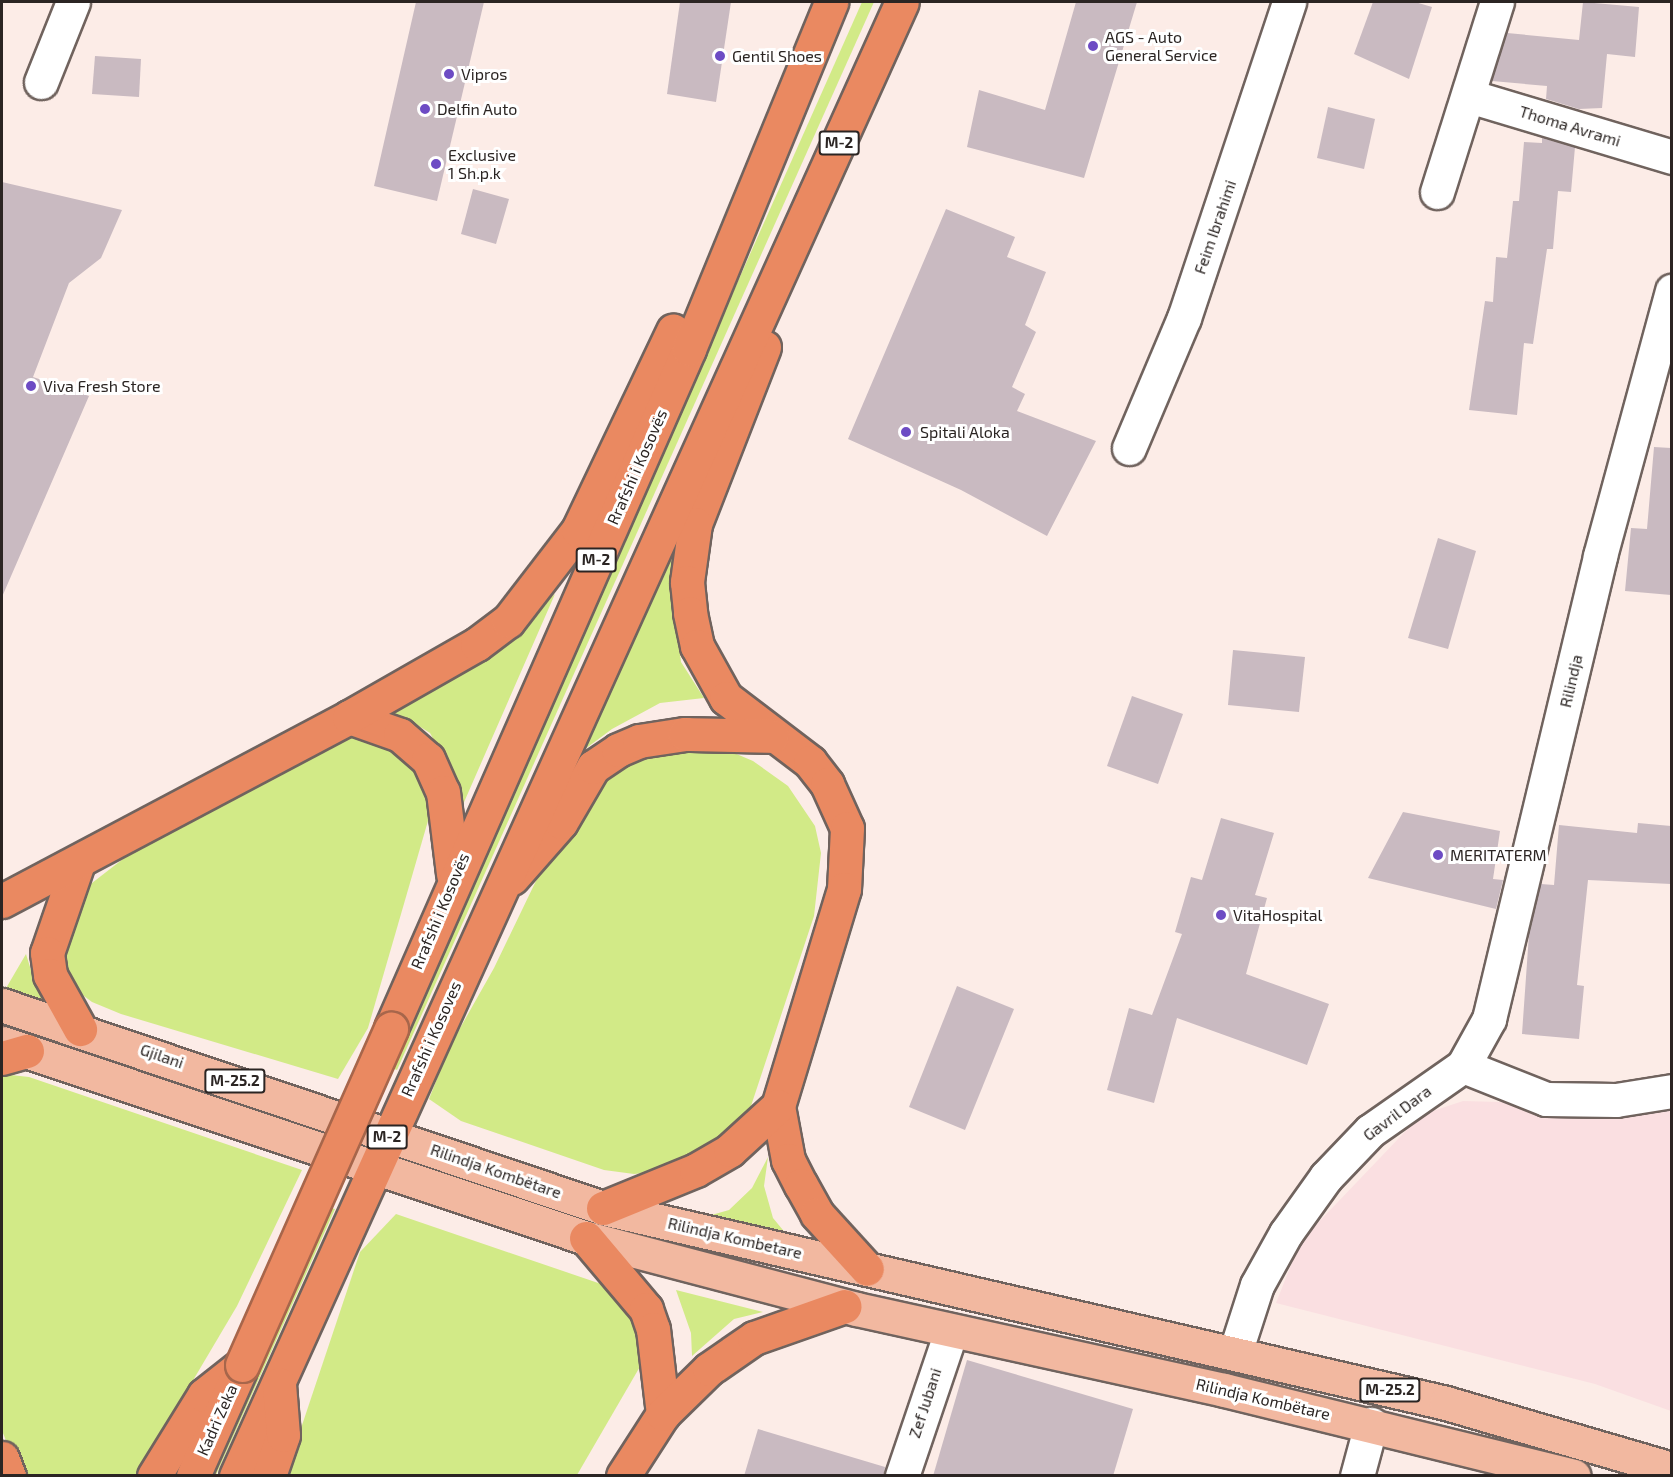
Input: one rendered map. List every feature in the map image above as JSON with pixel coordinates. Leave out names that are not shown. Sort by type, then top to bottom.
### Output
[{"type":"highway","name":"Rrafshi i Kosovës","points":[[242,1365],[391,1028],[454,878],[689,350],[731,238],[831,2]]},
{"type":"highway","name":"M-2","points":[[496,894],[776,285],[902,2]]},
{"type":"highway","points":[[2,901],[78,863],[349,717],[477,644],[508,621],[536,589],[578,530],[676,326],[731,238]]},
{"type":"highway","points":[[776,285],[755,375],[695,524],[687,582],[697,646],[726,698],[772,736],[810,762],[827,784],[847,828],[848,855],[844,890],[824,965],[778,1106],[788,1160],[801,1185],[817,1214],[867,1269]]},
{"type":"highway","points":[[349,717],[400,735],[428,759],[443,792],[454,878]]},
{"type":"highway","points":[[496,894],[548,839],[592,767],[618,750],[639,741],[685,734],[772,736]]},
{"type":"highway","points":[[78,863],[47,953],[55,986],[80,1029]]},
{"type":"highway","name":"Rrafshi i Kosoves","points":[[279,1381],[496,894]]},
{"type":"highway","points":[[603,1208],[696,1170],[730,1150],[778,1106]]},
{"type":"highway","points":[[586,1238],[646,1309],[653,1329],[663,1414]]},
{"type":"highway","points":[[623,1476],[663,1414],[709,1369],[747,1341],[851,1308]]},
{"type":"highway","points":[[154,1476],[204,1395],[242,1365]]},
{"type":"highway","name":"Kadri Zeka","points":[[193,1476],[242,1365]]},
{"type":"highway","points":[[269,1476],[283,1435],[279,1381]]},
{"type":"highway","name":"M-2","points":[[236,1476],[279,1381]]},
{"type":"highway","points":[[2,1458],[9,1476]]},
{"type":"main road","name":"Gjilani","points":[[2,1005],[389,1133]]},
{"type":"main road","points":[[10,1050],[586,1238],[851,1308],[951,1331]]},
{"type":"main road","name":"Rilindja Kombëtare","points":[[389,1133],[603,1208]]},
{"type":"main road","name":"Rilindja Kombetare","points":[[603,1208],[1235,1353]]},
{"type":"main road","name":"Rilindja Kombëtare","points":[[951,1331],[1371,1424],[1574,1476]]},
{"type":"main road","name":"M-25.2","points":[[1235,1353],[1446,1403],[1671,1469]]},
{"type":"street","points":[[41,82],[73,2]]},
{"type":"street","name":"Feim Ibrahimi","points":[[1129,448],[1184,318],[1288,2]]},
{"type":"street","points":[[1437,192],[1497,2]]},
{"type":"street","name":"Thoma Avrami","points":[[1469,96],[1671,157]]},
{"type":"street","name":"Rilindja","points":[[1463,1066],[1489,1019],[1600,556],[1671,291]]},
{"type":"street","points":[[1463,1066],[1546,1099],[1616,1100],[1671,1091]]},
{"type":"street","name":"Gavril Dara","points":[[1235,1353],[1257,1285],[1286,1233],[1326,1177],[1370,1131],[1463,1066]]},
{"type":"street","name":"Zef Jubani","points":[[902,1476],[951,1331]]},
{"type":"street","points":[[1358,1476],[1371,1424]]},
{"type":"shaded area","points":[[1463,1101],[1671,1107],[1671,1411],[1595,1384],[1276,1303],[1295,1255],[1314,1227],[1421,1115]]},
{"type":"green space","points":[[862,2],[874,2],[397,1070],[389,1067]]},
{"type":"green space","points":[[678,534],[674,597],[681,662],[704,698],[660,703],[612,729],[577,755]]},
{"type":"green space","points":[[555,594],[458,816],[453,775],[430,733],[406,718],[379,715],[483,653]]},
{"type":"green space","points":[[347,736],[366,736],[388,744],[414,762],[432,807],[368,1028],[338,1079],[121,1014],[92,1002],[65,982],[60,959],[75,902],[92,883],[141,845]]},
{"type":"green space","points":[[713,744],[753,761],[788,786],[815,826],[821,853],[814,916],[748,1115],[719,1146],[663,1171],[634,1174],[604,1170],[461,1121],[429,1099],[450,1046],[494,968],[573,804],[618,756]]},
{"type":"green space","points":[[26,954],[34,980],[52,1012],[2,995]]},
{"type":"green space","points":[[2,1074],[29,1077],[302,1170],[237,1306],[137,1475],[21,1475],[2,1431]]},
{"type":"green space","points":[[768,1157],[764,1186],[773,1218],[792,1241],[694,1220],[729,1210],[752,1188]]},
{"type":"green space","points":[[328,1207],[335,1209],[216,1475],[209,1476]]},
{"type":"green space","points":[[396,1214],[607,1286],[631,1304],[645,1358],[577,1475],[285,1476],[360,1252]]},
{"type":"green space","points":[[676,1290],[763,1312],[734,1319],[692,1356],[691,1333]]},
{"type":"building","name":"Delfin Auto","points":[[416,2],[484,2],[437,201],[374,186]]},
{"type":"building","points":[[680,2],[731,2],[716,102],[667,94]]},
{"type":"building","name":"AGS - Auto General Service","points":[[1076,2],[1137,2],[1084,178],[967,147],[979,90],[1045,110]]},
{"type":"building","points":[[1373,2],[1415,2],[1432,7],[1409,79],[1354,54]]},
{"type":"building","points":[[1583,2],[1639,7],[1635,57],[1607,54],[1602,108],[1579,109],[1546,99],[1547,86],[1492,81],[1507,33],[1579,40]]},
{"type":"building","points":[[95,56],[141,59],[139,97],[92,94]]},
{"type":"building","points":[[1328,107],[1375,119],[1364,169],[1317,158]]},
{"type":"building","points":[[1542,138],[1575,147],[1571,192],[1558,191],[1553,249],[1547,249],[1533,344],[1524,343],[1517,415],[1469,410],[1485,301],[1493,302],[1496,257],[1507,258],[1513,201],[1519,201],[1524,142],[1542,143]]},
{"type":"building","name":"Viva Fresh Store","points":[[2,182],[122,210],[101,258],[69,283],[33,377],[89,396],[2,597]]},
{"type":"building","points":[[473,189],[509,199],[496,244],[461,234]]},
{"type":"building","points":[[946,209],[1015,237],[1007,257],[1046,272],[1025,325],[1036,332],[1012,387],[1025,394],[1017,411],[1096,441],[1047,536],[961,490],[848,439]]},
{"type":"building","points":[[1654,447],[1671,448],[1671,595],[1625,591],[1631,528],[1647,529]]},
{"type":"building","points":[[1438,538],[1476,551],[1448,649],[1408,638]]},
{"type":"building","points":[[1233,650],[1305,657],[1299,712],[1228,705]]},
{"type":"building","points":[[1132,696],[1183,714],[1158,784],[1107,766]]},
{"type":"building","name":"MERITATERM","points":[[1403,812],[1500,831],[1493,879],[1503,880],[1496,909],[1368,878]]},
{"type":"building","points":[[1221,818],[1274,833],[1255,895],[1267,898],[1246,974],[1329,1004],[1307,1065],[1177,1018],[1154,1103],[1107,1090],[1129,1008],[1152,1015],[1182,934],[1175,932],[1191,877],[1202,880]]},
{"type":"building","points":[[1638,823],[1671,826],[1671,884],[1588,880],[1577,985],[1584,986],[1579,1039],[1522,1034],[1529,934],[1541,884],[1554,885],[1559,825],[1637,833]]},
{"type":"building","points":[[957,986],[1014,1009],[965,1130],[909,1107]]},
{"type":"building","points":[[967,1360],[1133,1409],[1113,1476],[933,1476]]},
{"type":"building","points":[[758,1429],[885,1467],[884,1476],[744,1476]]},
{"type":"place","name":"AGS - Auto General Service","points":[[1093,46]]},
{"type":"place","name":"Gentil Shoes","points":[[720,56]]},
{"type":"place","name":"Vipros","points":[[449,74]]},
{"type":"place","name":"Delfin Auto","points":[[425,109]]},
{"type":"place","name":"Exclusive 1 Sh.p.k","points":[[436,164]]},
{"type":"place","name":"Viva Fresh Store","points":[[31,386]]},
{"type":"place","name":"Spitali Aloka","points":[[906,432]]},
{"type":"place","name":"MERITATERM","points":[[1438,855]]},
{"type":"place","name":"VitaHospital","points":[[1221,915]]}]
